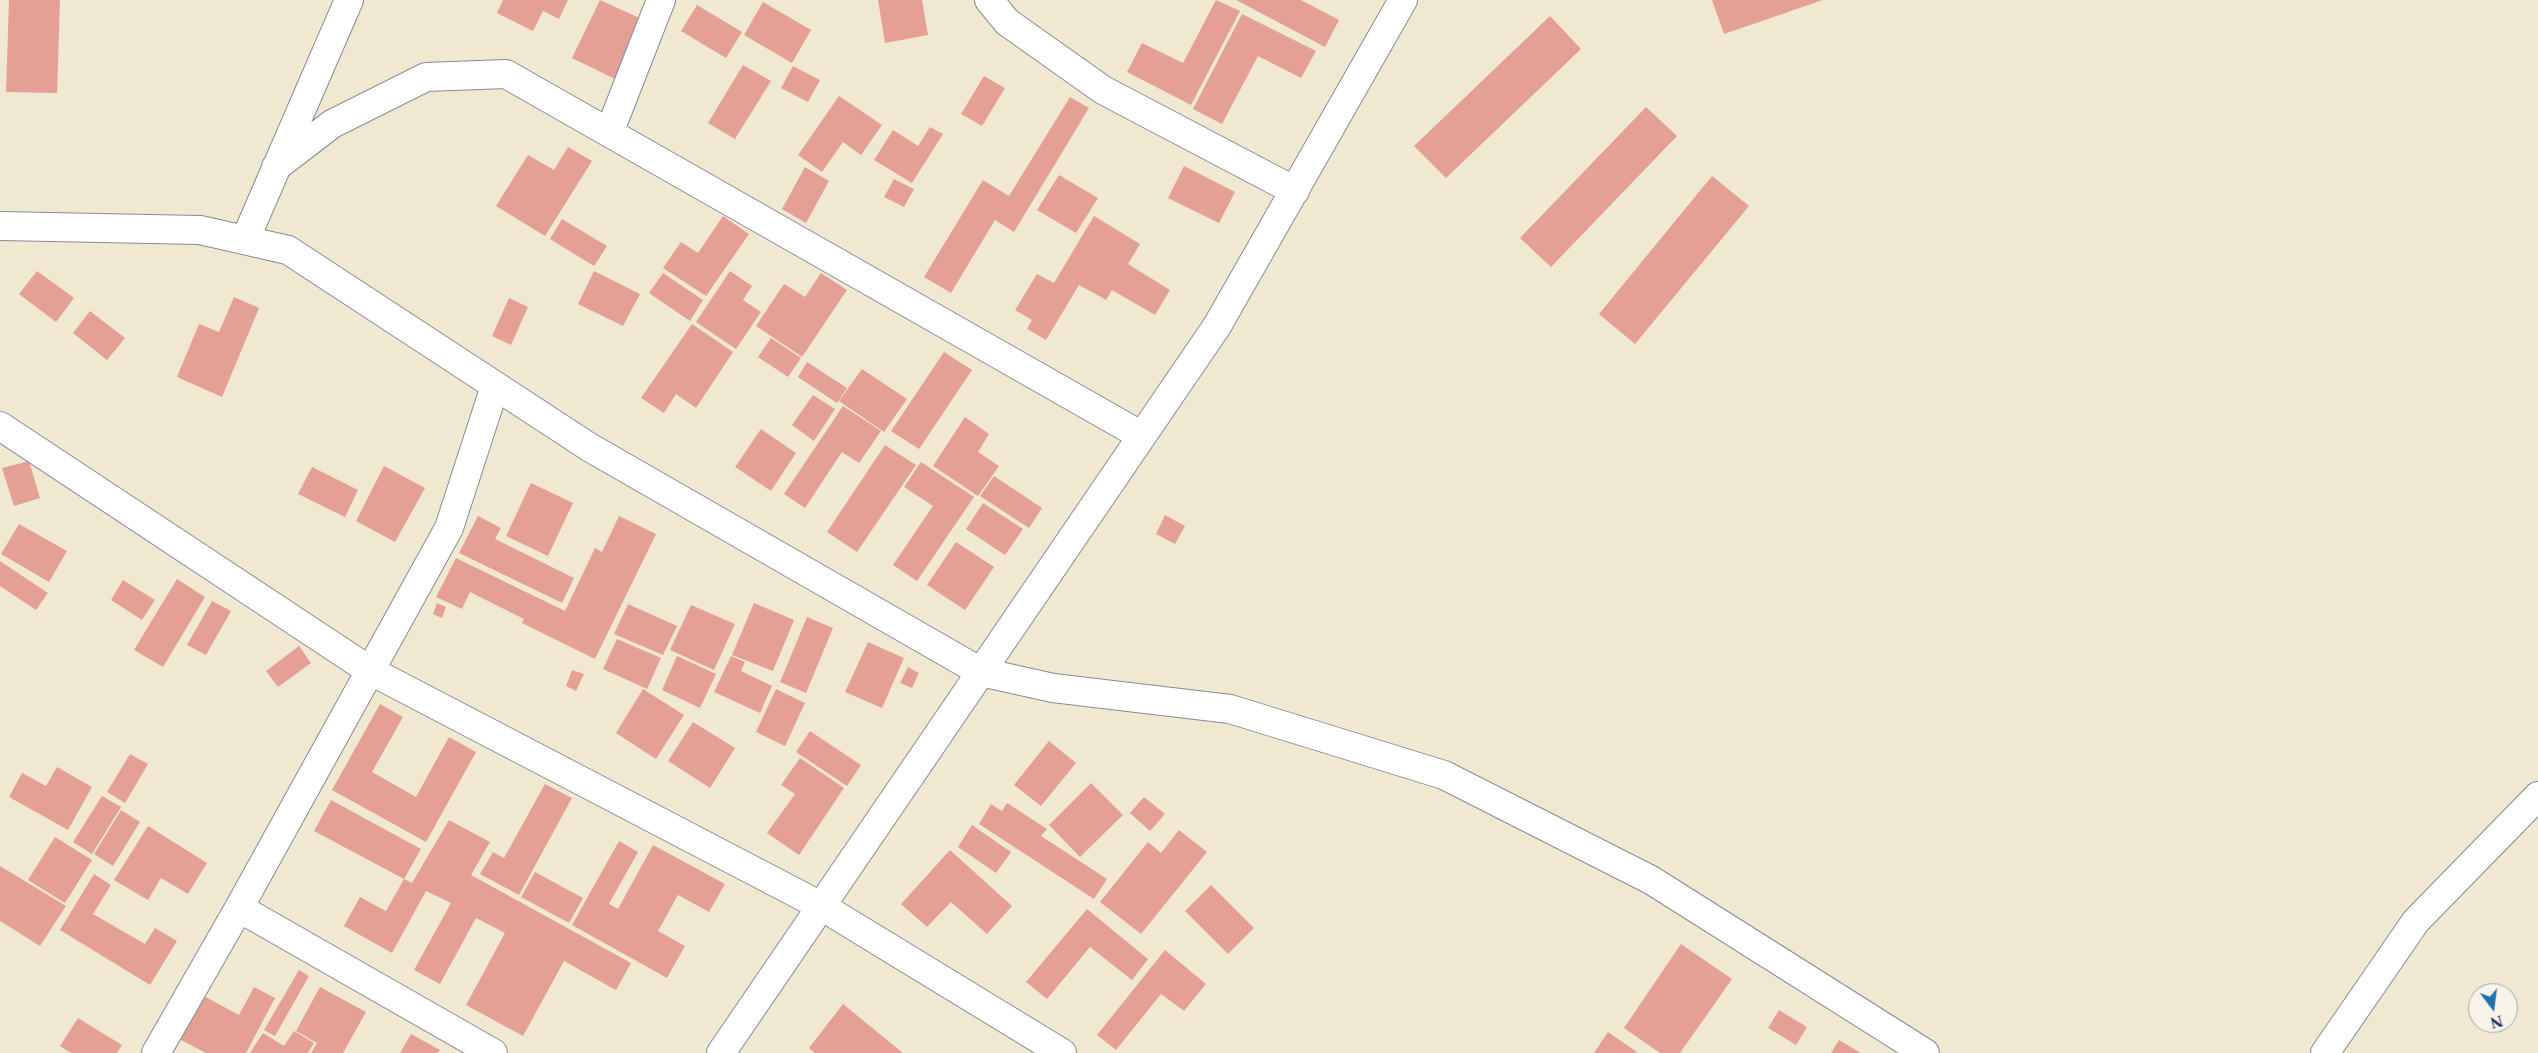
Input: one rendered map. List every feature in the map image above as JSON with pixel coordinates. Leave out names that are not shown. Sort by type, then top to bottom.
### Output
[{"type":"street","points":[[245,240],[349,0]]},
{"type":"street","points":[[609,133],[661,0]]},
{"type":"street","points":[[989,0],[1007,22],[1103,90],[1295,191]]},
{"type":"street","points":[[721,1053],[1217,326],[1403,0]]},
{"type":"street","points":[[276,167],[332,124],[426,77],[506,74],[1142,436]]},
{"type":"street","points":[[0,226],[200,230],[288,250],[589,447],[981,672],[1053,688],[1230,709],[1444,775],[1651,880],[1925,1053]]},
{"type":"street","points":[[156,1053],[239,908],[449,528],[495,386]]},
{"type":"street","points":[[0,426],[369,670],[821,906],[1062,1053]]},
{"type":"street","points":[[2325,1053],[2416,921],[2538,796]]},
{"type":"street","points":[[239,908],[493,1053]]},
{"type":"building","points":[[9,0],[60,0],[57,93],[6,92]]},
{"type":"building","points":[[503,0],[568,0],[559,19],[543,11],[533,31],[497,13]]},
{"type":"building","points":[[600,0],[644,20],[615,79],[572,58]]},
{"type":"building","points":[[878,0],[922,0],[928,35],[885,43]]},
{"type":"building","points":[[1216,0],[1240,11],[1191,105],[1127,72],[1142,43],[1183,63]]},
{"type":"building","points":[[1236,0],[1301,0],[1339,20],[1325,47]]},
{"type":"building","points":[[1712,0],[1823,0],[1724,34]]},
{"type":"building","points":[[763,2],[811,30],[792,63],[744,35]]},
{"type":"building","points":[[697,5],[742,32],[726,58],[681,31]]},
{"type":"building","points":[[1242,14],[1316,51],[1301,78],[1258,56],[1222,124],[1193,109]]},
{"type":"building","points":[[1550,16],[1581,49],[1446,178],[1414,146]]},
{"type":"building","points":[[743,65],[771,81],[735,139],[708,123]]},
{"type":"building","points":[[793,66],[820,80],[808,102],[781,88]]},
{"type":"building","points":[[984,76],[1005,88],[982,126],[961,114]]},
{"type":"building","points":[[839,96],[882,125],[861,155],[843,142],[822,172],[798,155]]},
{"type":"building","points":[[1070,97],[1089,108],[1014,232],[995,220],[951,293],[924,277],[983,180],[1009,196]]},
{"type":"building","points":[[1646,107],[1677,136],[1551,267],[1520,238]]},
{"type":"building","points":[[930,127],[943,134],[912,183],[874,160],[893,130],[918,146]]},
{"type":"building","points":[[568,147],[592,161],[545,236],[496,206],[528,155],[554,170]]},
{"type":"building","points":[[1184,166],[1235,192],[1219,223],[1168,198]]},
{"type":"building","points":[[805,167],[829,181],[806,223],[782,209]]},
{"type":"building","points":[[1059,175],[1098,198],[1076,233],[1037,210]]},
{"type":"building","points":[[1712,176],[1749,206],[1635,344],[1599,314]]},
{"type":"building","points":[[894,179],[914,189],[904,207],[884,197]]},
{"type":"building","points":[[723,216],[749,234],[706,296],[663,268],[681,242],[698,253]]},
{"type":"building","points":[[1094,216],[1140,244],[1128,264],[1170,290],[1155,315],[1112,290],[1106,300],[1079,285],[1046,340],[1027,329],[1032,320],[1015,310],[1037,274],[1054,283]]},
{"type":"building","points":[[562,219],[607,246],[594,266],[550,239]]},
{"type":"building","points":[[37,271],[74,298],[56,322],[19,294]]},
{"type":"building","points":[[594,271],[640,294],[623,326],[578,304]]},
{"type":"building","points":[[730,271],[752,286],[743,300],[761,312],[736,349],[696,322]]},
{"type":"building","points":[[663,273],[703,300],[690,321],[649,293]]},
{"type":"building","points":[[821,273],[847,290],[802,357],[756,326],[784,284],[805,297]]},
{"type":"building","points":[[234,297],[259,308],[222,397],[177,377],[199,324],[219,332]]},
{"type":"building","points":[[509,298],[528,307],[511,345],[492,336]]},
{"type":"building","points":[[90,311],[125,338],[107,360],[73,333]]},
{"type":"building","points":[[692,324],[733,352],[696,408],[676,394],[664,413],[641,398]]},
{"type":"building","points":[[771,338],[801,358],[788,377],[758,357]]},
{"type":"building","points":[[944,352],[972,370],[919,449],[891,431]]},
{"type":"building","points":[[807,362],[847,388],[837,403],[798,377]]},
{"type":"building","points":[[862,369],[907,399],[884,432],[839,401]]},
{"type":"building","points":[[813,395],[835,409],[814,441],[792,425]]},
{"type":"building","points":[[843,406],[881,431],[859,463],[842,452],[805,508],[784,494]]},
{"type":"building","points":[[965,417],[989,434],[978,452],[999,466],[978,496],[933,466]]},
{"type":"building","points":[[761,429],[796,453],[771,491],[735,467]]},
{"type":"building","points":[[885,445],[916,465],[857,552],[827,532]]},
{"type":"building","points":[[29,461],[40,498],[14,506],[2,468]]},
{"type":"building","points":[[921,462],[974,497],[917,581],[893,565],[933,506],[904,487]]},
{"type":"building","points":[[384,466],[425,488],[395,542],[356,521]]},
{"type":"building","points":[[312,467],[358,490],[345,517],[298,494]]},
{"type":"building","points":[[994,476],[1042,508],[1029,528],[980,496]]},
{"type":"building","points":[[531,483],[573,503],[548,556],[506,536]]},
{"type":"building","points":[[983,503],[1023,529],[1005,555],[966,529]]},
{"type":"building","points":[[1165,515],[1185,526],[1175,544],[1156,534]]},
{"type":"building","points":[[478,516],[501,528],[495,539],[574,578],[562,603],[459,553]]},
{"type":"building","points":[[619,516],[656,534],[595,659],[522,623],[524,619],[470,592],[462,609],[436,597],[456,558],[565,611],[595,548],[602,552]]},
{"type":"building","points":[[19,524],[67,551],[49,582],[1,554]]},
{"type":"building","points":[[956,542],[994,567],[965,610],[927,585]]},
{"type":"building","points":[[0,561],[48,593],[36,610],[0,586]]},
{"type":"building","points":[[177,579],[205,597],[163,667],[134,650]]},
{"type":"building","points":[[123,580],[155,600],[142,620],[111,600]]},
{"type":"building","points":[[212,601],[231,611],[206,655],[187,645]]},
{"type":"building","points":[[437,603],[446,607],[442,618],[433,614]]},
{"type":"building","points":[[754,603],[794,620],[773,671],[732,655]]},
{"type":"building","points":[[628,604],[677,626],[663,655],[614,634]]},
{"type":"building","points":[[691,605],[735,624],[714,670],[670,650]]},
{"type":"building","points":[[807,617],[833,628],[806,693],[780,682]]},
{"type":"building","points":[[617,639],[661,658],[647,689],[603,669]]},
{"type":"building","points":[[868,642],[904,658],[882,708],[845,692]]},
{"type":"building","points":[[299,646],[311,663],[278,687],[266,671]]},
{"type":"building","points":[[677,656],[716,674],[700,708],[662,690]]},
{"type":"building","points":[[731,656],[745,662],[741,671],[772,686],[760,713],[714,692]]},
{"type":"building","points":[[908,667],[919,673],[912,688],[900,683]]},
{"type":"building","points":[[572,670],[584,674],[576,691],[566,686]]},
{"type":"building","points":[[643,689],[684,715],[656,759],[616,733]]},
{"type":"building","points":[[776,689],[805,703],[785,746],[756,732]]},
{"type":"building","points":[[380,704],[403,717],[372,772],[416,797],[449,737],[476,752],[426,842],[332,790]]},
{"type":"building","points":[[693,722],[735,748],[710,788],[668,761]]},
{"type":"building","points":[[810,731],[861,765],[847,786],[796,752]]},
{"type":"building","points":[[1049,741],[1076,763],[1041,806],[1014,785]]},
{"type":"building","points":[[130,754],[148,764],[125,803],[107,792]]},
{"type":"building","points":[[800,758],[844,788],[799,855],[767,833],[795,794],[781,785]]},
{"type":"building","points":[[57,767],[92,787],[68,830],[9,797],[22,773],[46,786]]},
{"type":"building","points":[[1091,783],[1123,815],[1080,857],[1049,825]]},
{"type":"building","points":[[545,784],[572,798],[519,895],[480,874],[493,852],[504,858]]},
{"type":"building","points":[[102,796],[121,807],[92,854],[73,842]]},
{"type":"building","points":[[1144,797],[1165,814],[1150,831],[1130,813]]},
{"type":"building","points":[[331,800],[421,849],[404,879],[314,831]]},
{"type":"building","points":[[1007,803],[1047,829],[1041,836],[1107,879],[1094,899],[979,824],[991,804],[1002,811]]},
{"type":"building","points":[[121,810],[140,822],[113,866],[94,854]]},
{"type":"building","points":[[449,820],[490,842],[471,875],[631,963],[616,990],[564,961],[523,1036],[466,1005],[505,933],[476,918],[440,984],[414,970],[451,903],[426,891],[392,953],[344,926],[360,897],[386,911],[404,879],[412,883]]},
{"type":"building","points":[[972,825],[1011,852],[996,873],[958,847]]},
{"type":"building","points":[[148,826],[207,863],[188,894],[161,878],[148,900],[114,880]]},
{"type":"building","points":[[1179,830],[1207,852],[1141,934],[1100,902],[1148,842],[1161,853]]},
{"type":"building","points":[[55,837],[92,860],[65,903],[28,880]]},
{"type":"building","points":[[619,841],[638,852],[609,904],[618,909],[653,845],[725,884],[709,912],[678,895],[658,931],[685,946],[667,978],[572,925]]},
{"type":"building","points":[[950,850],[1012,906],[987,934],[951,902],[927,927],[901,904]]},
{"type":"building","points":[[0,866],[66,906],[40,946],[0,921]]},
{"type":"building","points":[[535,872],[583,898],[569,923],[521,897]]},
{"type":"building","points":[[94,874],[111,885],[93,914],[145,944],[155,928],[177,941],[150,985],[60,930]]},
{"type":"building","points":[[1211,885],[1254,928],[1228,954],[1185,911]]},
{"type":"building","points":[[1087,909],[1148,959],[1132,980],[1090,947],[1047,999],[1026,982]]},
{"type":"building","points":[[1681,944],[1732,979],[1680,1053],[1660,1053],[1624,1028]]},
{"type":"building","points":[[1165,950],[1206,984],[1184,1011],[1161,994],[1116,1050],[1097,1035]]},
{"type":"building","points":[[299,970],[309,976],[275,1036],[264,1030]]},
{"type":"building","points":[[254,987],[275,998],[246,1053],[206,1053],[177,1038],[200,994],[239,1015]]},
{"type":"building","points":[[320,987],[366,1012],[343,1053],[311,1053],[317,1043],[296,1031]]},
{"type":"building","points":[[843,1004],[903,1053],[815,1053],[809,1048]]},
{"type":"building","points":[[1779,1010],[1807,1027],[1796,1045],[1768,1028]]},
{"type":"building","points":[[78,1018],[122,1045],[117,1053],[71,1053],[60,1046]]},
{"type":"building","points":[[294,1031],[314,1043],[308,1053],[250,1053],[263,1033],[284,1046]]},
{"type":"building","points":[[1608,1032],[1637,1052],[1594,1053]]},
{"type":"building","points":[[411,1034],[440,1050],[438,1053],[400,1053]]},
{"type":"building","points":[[1839,1040],[1861,1053],[1831,1053]]}]
